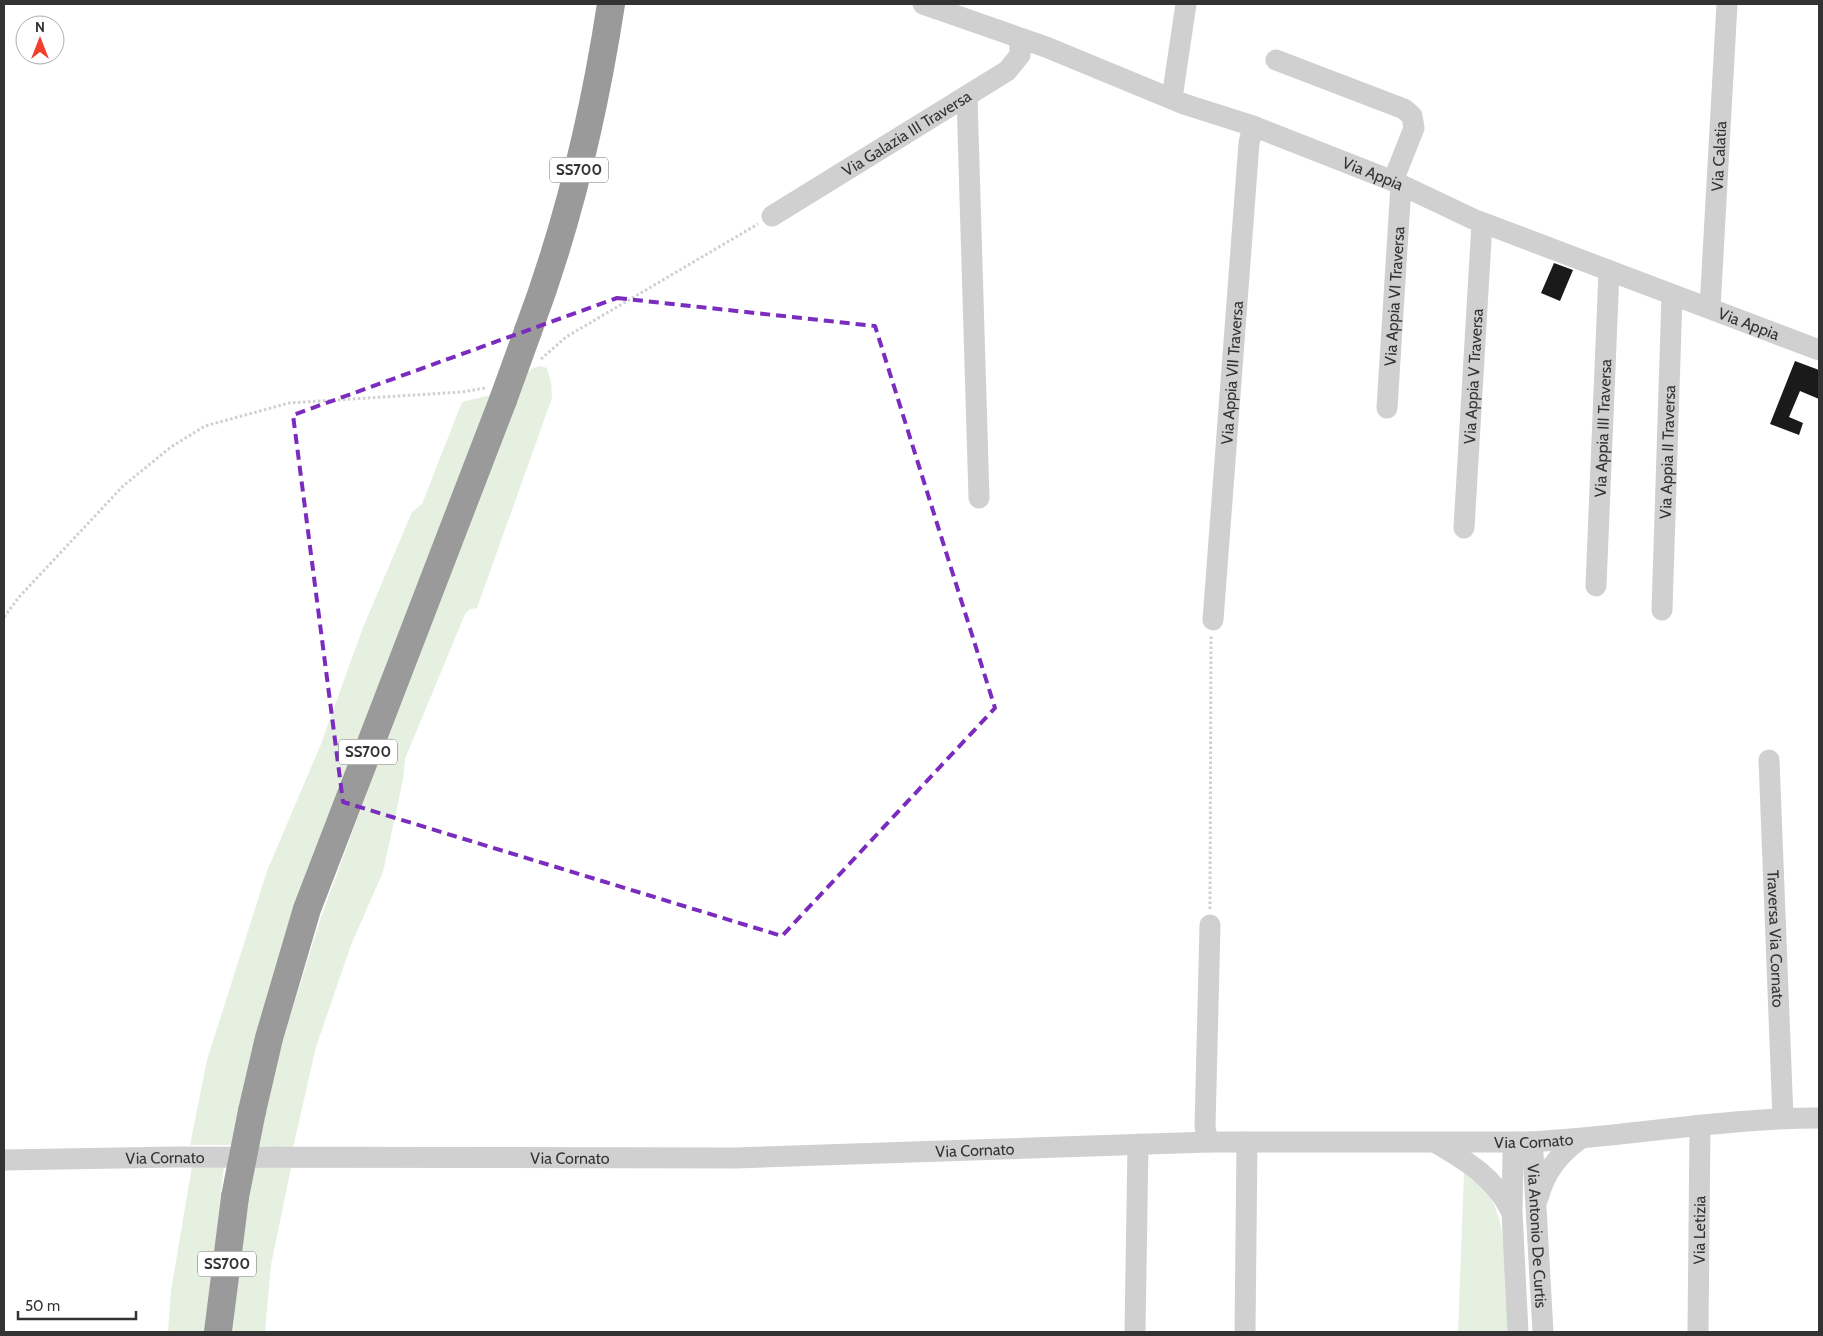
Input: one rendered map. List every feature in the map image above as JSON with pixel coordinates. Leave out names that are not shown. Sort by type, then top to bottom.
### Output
[{"type":"highway","name":"SS700","points":[[218,1332],[235,1197],[252,1111],[269,1038],[307,909],[496,394],[528,330],[545,286],[576,182],[611,4]]},
{"type":"street","name":"Via Appia","points":[[923,4],[1020,38],[1172,98],[1253,126],[1397,183],[1482,223],[1819,350]]},
{"type":"street","points":[[1172,98],[1186,4]]},
{"type":"street","name":"Via Calatia","points":[[1710,308],[1726,4]]},
{"type":"street","name":"Via Galazia III Traversa","points":[[772,216],[1007,71],[1020,55],[1020,38]]},
{"type":"street","name":"Via Appia VI Traversa","points":[[1276,60],[1404,109],[1412,116],[1414,128],[1397,183],[1387,408]]},
{"type":"street","points":[[967,97],[979,498]]},
{"type":"street","name":"Via Appia VII Traversa","points":[[1213,620],[1249,143],[1253,126]]},
{"type":"street","name":"Via Appia V Traversa","points":[[1464,528],[1482,223]]},
{"type":"street","name":"Via Appia III Traversa","points":[[1596,586],[1609,271]]},
{"type":"street","name":"Via Appia II Traversa","points":[[1662,610],[1672,295]]},
{"type":"street","name":"Traversa Via Cornato","points":[[1769,760],[1783,1118]]},
{"type":"street","points":[[1208,1142],[1206,1118],[1210,925]]},
{"type":"street","name":"Via Cornato","points":[[4,1160],[177,1157],[736,1158],[1208,1142],[1522,1142],[1580,1139],[1783,1118],[1819,1118]]},
{"type":"street","name":"Via Letizia","points":[[1698,1332],[1700,1126]]},
{"type":"street","points":[[1536,1206],[1543,1179],[1565,1150],[1580,1139]]},
{"type":"street","points":[[1245,1332],[1247,1142]]},
{"type":"street","name":"Via Antonio De Curtis","points":[[1436,1142],[1468,1161],[1488,1178],[1504,1195],[1512,1212]]},
{"type":"street","name":"Via Antonio De Curtis","points":[[1518,1332],[1512,1212],[1513,1153],[1522,1142],[1533,1154],[1543,1332]]},
{"type":"street","points":[[1135,1332],[1138,1144]]},
{"type":"path","points":[[537,361],[566,337],[772,216]]},
{"type":"path","points":[[4,617],[19,597],[123,486],[172,446],[205,426],[289,403],[462,392],[496,394]]},
{"type":"path","points":[[1210,925],[1210,644],[1213,620]]},
{"type":"highlighted area","points":[[617,298],[875,326],[995,708],[782,936],[343,802],[293,415]]},
{"type":"green space","points":[[541,366],[547,368],[551,382],[552,398],[477,608],[470,609],[465,614],[405,759],[403,780],[383,872],[351,945],[316,1047],[293,1148],[259,1147],[277,1059],[320,920],[390,730],[526,374],[533,368]]},
{"type":"green space","points":[[490,395],[232,1145],[190,1145],[207,1060],[267,871],[321,744],[362,630],[412,512],[422,504],[462,402]]},
{"type":"green space","points":[[192,1166],[224,1166],[205,1332],[168,1332],[171,1291]]},
{"type":"green space","points":[[255,1166],[291,1168],[271,1265],[265,1332],[233,1332],[242,1239]]},
{"type":"green space","points":[[1464,1173],[1485,1190],[1493,1203],[1499,1220],[1503,1238],[1507,1278],[1508,1332],[1458,1332]]},
{"type":"building","points":[[1554,263],[1573,270],[1560,301],[1541,293]]},
{"type":"building","points":[[1795,361],[1819,370],[1819,399],[1800,391],[1789,417],[1803,423],[1799,435],[1770,424]]}]
